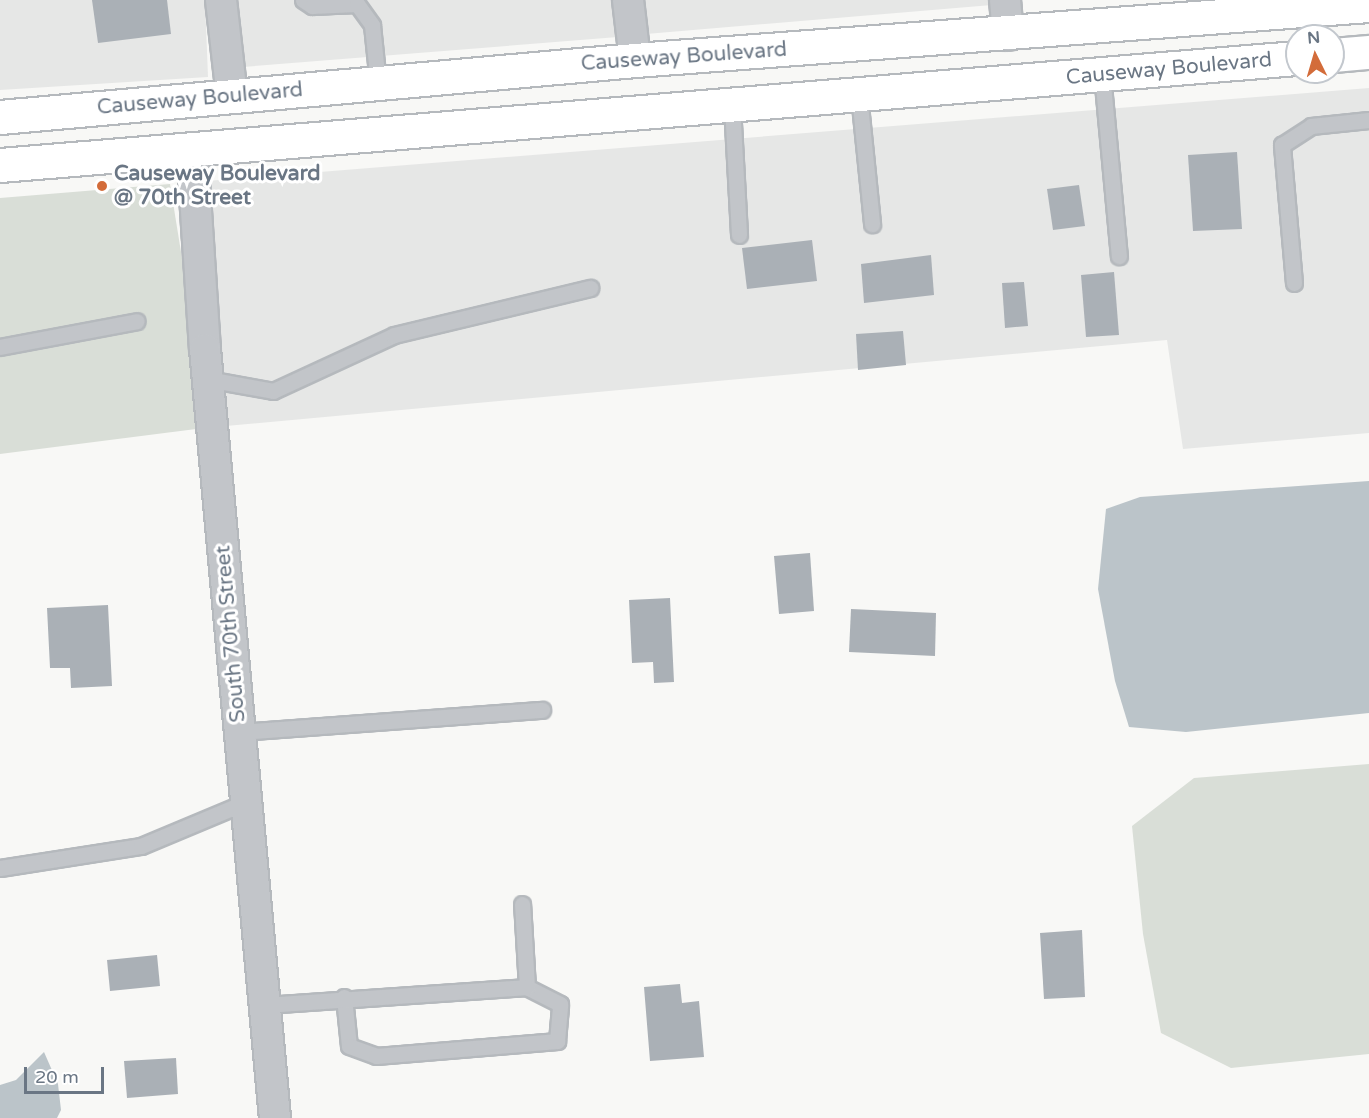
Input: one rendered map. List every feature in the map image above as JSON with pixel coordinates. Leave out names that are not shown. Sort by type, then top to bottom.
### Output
[{"type":"main road","name":"Causeway Boulevard","points":[[0,117],[634,60],[1008,35],[1369,5]]},
{"type":"main road","points":[[1345,54],[1369,52]]},
{"type":"main road","name":"Causeway Boulevard","points":[[0,165],[1285,59]]},
{"type":"main road","points":[[232,96],[237,146]]},
{"type":"main road","points":[[187,100],[192,150]]},
{"type":"street","points":[[221,0],[232,96]]},
{"type":"street","points":[[628,0],[634,60]]},
{"type":"street","points":[[1005,0],[1008,35]]},
{"type":"street","name":"South 70th Street","points":[[192,150],[207,379],[275,1118]]},
{"type":"lane","points":[[303,0],[312,6],[357,4],[372,25],[378,83]]},
{"type":"lane","points":[[1102,74],[1119,256]]},
{"type":"lane","points":[[859,95],[872,224]]},
{"type":"lane","points":[[732,105],[739,235]]},
{"type":"lane","points":[[1294,283],[1282,145],[1311,126],[1369,120]]},
{"type":"lane","points":[[207,379],[273,391],[394,335],[590,288]]},
{"type":"lane","points":[[0,347],[137,321]]},
{"type":"lane","points":[[240,732],[542,710]]},
{"type":"lane","points":[[0,868],[141,846],[246,802]]},
{"type":"lane","points":[[522,904],[527,987]]},
{"type":"lane","points":[[265,1005],[344,998],[527,987],[560,1004],[557,1041],[376,1056],[349,1046],[344,998]]},
{"type":"shaded area","points":[[0,0],[205,0],[208,77],[0,90]]},
{"type":"shaded area","points":[[235,0],[615,0],[618,37],[243,67]]},
{"type":"shaded area","points":[[642,0],[992,0],[992,5],[646,34]]},
{"type":"shaded area","points":[[1369,88],[1369,433],[1183,449],[1167,340],[226,426],[207,181]]},
{"type":"shaded area","points":[[170,184],[187,289],[196,429],[0,454],[0,198]]},
{"type":"shaded area","points":[[1369,481],[1369,713],[1186,732],[1129,727],[1115,681],[1098,589],[1106,509],[1140,497]]},
{"type":"shaded area","points":[[1369,764],[1369,1054],[1231,1068],[1161,1033],[1143,934],[1132,826],[1194,778]]},
{"type":"shaded area","points":[[44,1052],[58,1084],[61,1110],[57,1118],[0,1118],[0,1085],[16,1080]]},
{"type":"building","points":[[92,0],[167,0],[171,34],[98,43]]},
{"type":"building","points":[[1237,152],[1242,229],[1193,231],[1188,155]]},
{"type":"building","points":[[1079,185],[1085,226],[1053,230],[1047,189]]},
{"type":"building","points":[[812,240],[817,281],[747,289],[742,248]]},
{"type":"building","points":[[931,255],[934,295],[864,303],[861,264]]},
{"type":"building","points":[[1114,272],[1119,335],[1086,337],[1081,275]]},
{"type":"building","points":[[1024,282],[1028,326],[1005,328],[1002,283]]},
{"type":"building","points":[[903,331],[906,365],[858,370],[856,334]]},
{"type":"building","points":[[810,553],[814,611],[779,614],[774,556]]},
{"type":"building","points":[[670,598],[674,682],[654,683],[653,662],[632,663],[629,600]]},
{"type":"building","points":[[108,605],[112,686],[71,688],[70,668],[50,668],[47,608]]},
{"type":"building","points":[[851,609],[936,613],[935,656],[849,652]]},
{"type":"building","points":[[1082,930],[1085,997],[1044,999],[1040,933]]},
{"type":"building","points":[[157,955],[160,986],[110,991],[107,960]]},
{"type":"building","points":[[680,984],[682,1003],[699,1001],[704,1057],[650,1061],[644,987]]},
{"type":"building","points":[[176,1058],[178,1094],[127,1098],[124,1061]]},
{"type":"place","name":"Causeway Boulevard @ 70th Street","points":[[102,186]]}]
